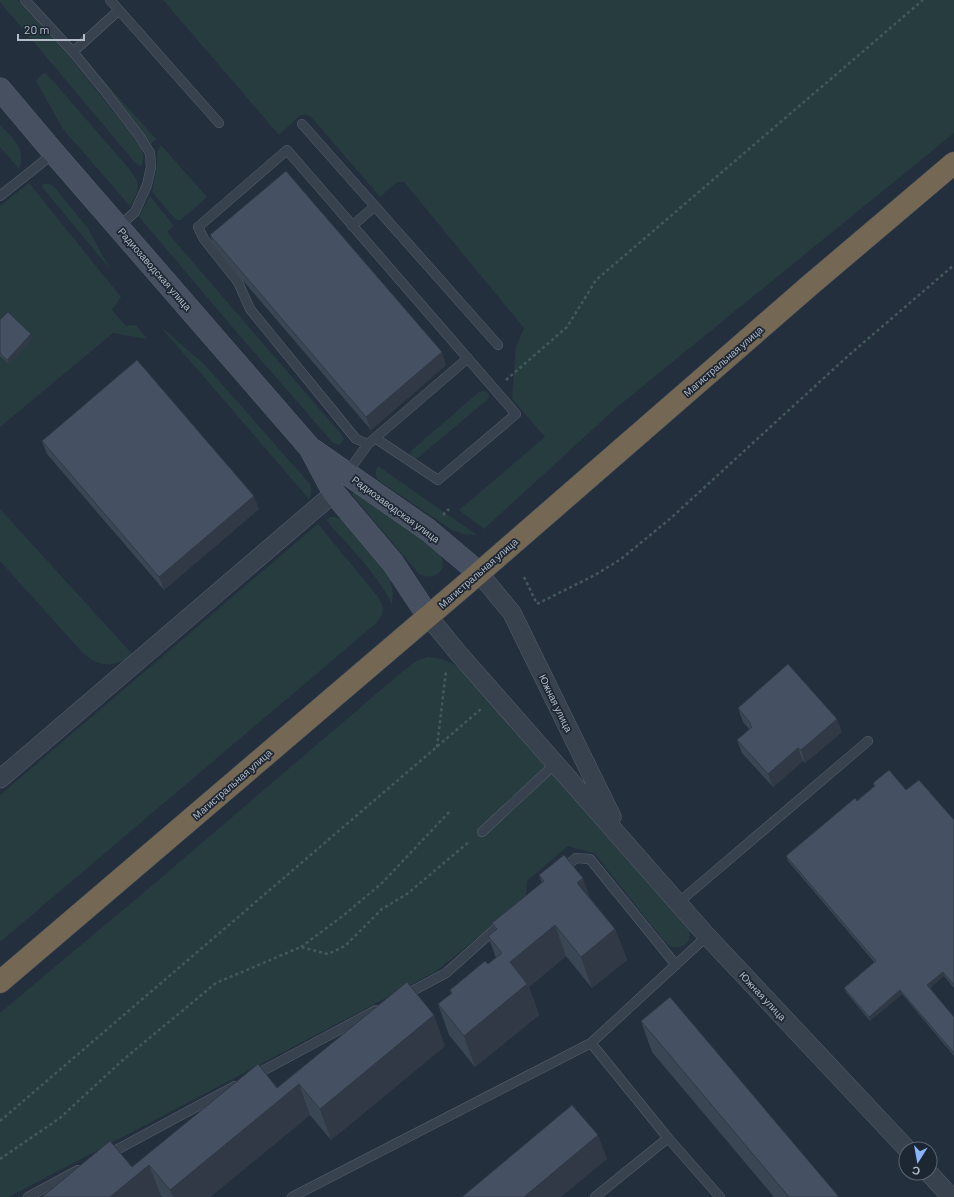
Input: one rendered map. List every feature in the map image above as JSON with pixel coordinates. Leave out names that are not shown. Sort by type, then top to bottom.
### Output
[{"type":"highway","name":"Магистральная улица","points":[[0,982],[479,573],[809,286],[954,163]]},
{"type":"street","name":"Радиозаводская улица","points":[[0,89],[310,448],[334,493],[393,563],[428,616]]},
{"type":"street","name":"Радиозаводская улица","points":[[310,448],[428,530],[479,573]]},
{"type":"street","points":[[0,779],[334,493]]},
{"type":"street","name":"Южная улица","points":[[479,573],[512,613],[623,840]]},
{"type":"street","name":"Южная улица","points":[[428,616],[459,654],[707,936],[899,1141]]},
{"type":"street","points":[[937,1181],[952,1197]]},
{"type":"lane","points":[[25,0],[73,52],[140,137],[150,154],[151,167],[147,185],[135,212],[118,227]]},
{"type":"lane","points":[[110,0],[220,123]]},
{"type":"lane","points":[[73,52],[119,10]]},
{"type":"lane","points":[[302,124],[498,345]]},
{"type":"lane","points":[[287,150],[468,358],[516,414],[438,480],[371,441],[356,439],[250,309],[238,282],[204,239],[198,227],[287,150]]},
{"type":"lane","points":[[0,196],[54,153]]},
{"type":"lane","points":[[352,226],[375,206]]},
{"type":"lane","points":[[348,473],[371,441],[468,358]]},
{"type":"lane","points":[[678,902],[868,741]]},
{"type":"lane","points":[[482,832],[556,763]]},
{"type":"lane","points":[[558,874],[576,858],[590,860],[676,965]]},
{"type":"lane","points":[[397,999],[446,973],[511,916]]},
{"type":"lane","points":[[292,1197],[304,1194],[591,1043],[707,936]]},
{"type":"lane","points":[[97,1160],[383,1007]]},
{"type":"lane","points":[[591,1043],[668,1138],[720,1197]]},
{"type":"lane","points":[[595,1197],[668,1138]]},
{"type":"lane","points":[[28,1197],[83,1167]]},
{"type":"path","points":[[495,390],[567,327],[596,280],[923,0]]},
{"type":"path","points":[[524,577],[537,604],[594,575],[621,559],[677,513],[849,355],[954,265]]},
{"type":"path","points":[[437,747],[447,668]]},
{"type":"path","points":[[0,1121],[486,705]]},
{"type":"path","points":[[0,1159],[60,1118],[124,1060],[216,983],[301,947],[344,915],[382,883],[450,810]]},
{"type":"path","points":[[301,947],[328,954],[345,946],[382,909],[407,894],[482,832]]},
{"type":"green space","points":[[0,0],[18,0],[69,56],[139,144],[143,156],[141,166],[132,159],[0,2]]},
{"type":"green space","points":[[163,0],[954,0],[954,133],[616,408],[484,529],[459,510],[545,437],[512,399],[516,346],[524,328],[404,182],[397,182],[380,197],[313,119],[308,116],[302,115],[298,117],[279,135]]},
{"type":"green space","points":[[95,71],[156,139],[151,144]]},
{"type":"green space","points":[[46,73],[131,171],[137,181],[138,188],[136,196],[130,206],[63,129],[36,81],[42,74]]},
{"type":"green space","points":[[0,125],[14,140],[20,150],[21,162],[19,169],[0,147]]},
{"type":"green space","points":[[161,145],[207,197],[181,220],[176,220],[152,192],[157,166],[157,151]]},
{"type":"green space","points":[[29,183],[121,297],[112,310],[126,326],[136,325],[147,339],[113,333],[0,427],[0,206]]},
{"type":"green space","points":[[43,184],[50,184],[55,188],[87,227],[110,269],[42,187]]},
{"type":"green space","points":[[150,196],[174,226],[167,232],[341,434],[344,439],[339,445],[333,443],[139,217]]},
{"type":"green space","points":[[159,325],[205,365],[310,484],[311,495],[309,499]]},
{"type":"green space","points":[[479,392],[487,392],[489,395],[488,399],[419,457],[416,459],[412,458],[410,453],[412,450]]},
{"type":"green space","points":[[378,466],[477,535],[463,534],[452,530],[378,480],[376,476],[376,469]]},
{"type":"green space","points":[[353,492],[363,497],[409,529],[438,552],[443,563],[440,572],[431,576],[419,574],[352,495]]},
{"type":"green space","points":[[0,509],[135,657],[113,664],[102,664],[89,658],[82,652],[0,561]]},
{"type":"green space","points":[[330,517],[343,520],[389,575],[393,593],[392,604],[386,592],[370,570],[326,520]]},
{"type":"green space","points":[[318,524],[379,598],[383,609],[380,619],[0,942],[0,795]]},
{"type":"green space","points":[[428,657],[447,661],[462,670],[472,680],[689,925],[690,935],[688,942],[685,945],[671,947],[664,941],[595,854],[568,846],[527,881],[525,899],[435,972],[9,1197],[0,1197],[0,1013],[403,671],[418,660]]},
{"type":"building","points":[[286,171],[442,352],[366,417],[210,235]]},
{"type":"building","points":[[8,312],[31,334],[7,360],[0,353],[0,320]]},
{"type":"building","points":[[137,360],[254,496],[159,577],[42,441]]},
{"type":"building","points":[[788,664],[837,719],[801,750],[798,748],[768,774],[737,740],[752,727],[738,708]]},
{"type":"building","points":[[889,770],[906,790],[919,780],[954,820],[954,985],[943,972],[927,985],[954,1017],[954,1053],[900,990],[869,1017],[844,988],[876,961],[786,856],[855,798],[857,801],[875,786],[873,783]]},
{"type":"building","points":[[564,855],[583,878],[577,883],[615,929],[581,957],[555,925],[510,962],[527,984],[464,1036],[438,1004],[452,993],[450,990],[485,961],[488,964],[502,953],[488,936],[497,929],[492,923],[544,881],[539,875]]},
{"type":"building","points":[[407,982],[434,1015],[320,1109],[299,1084],[170,1190],[149,1165],[110,1197],[42,1197],[110,1141],[132,1167],[258,1064],[277,1088]]},
{"type":"building","points":[[670,997],[839,1197],[789,1197],[641,1021]]},
{"type":"building","points":[[572,1105],[598,1135],[524,1197],[462,1197]]}]
